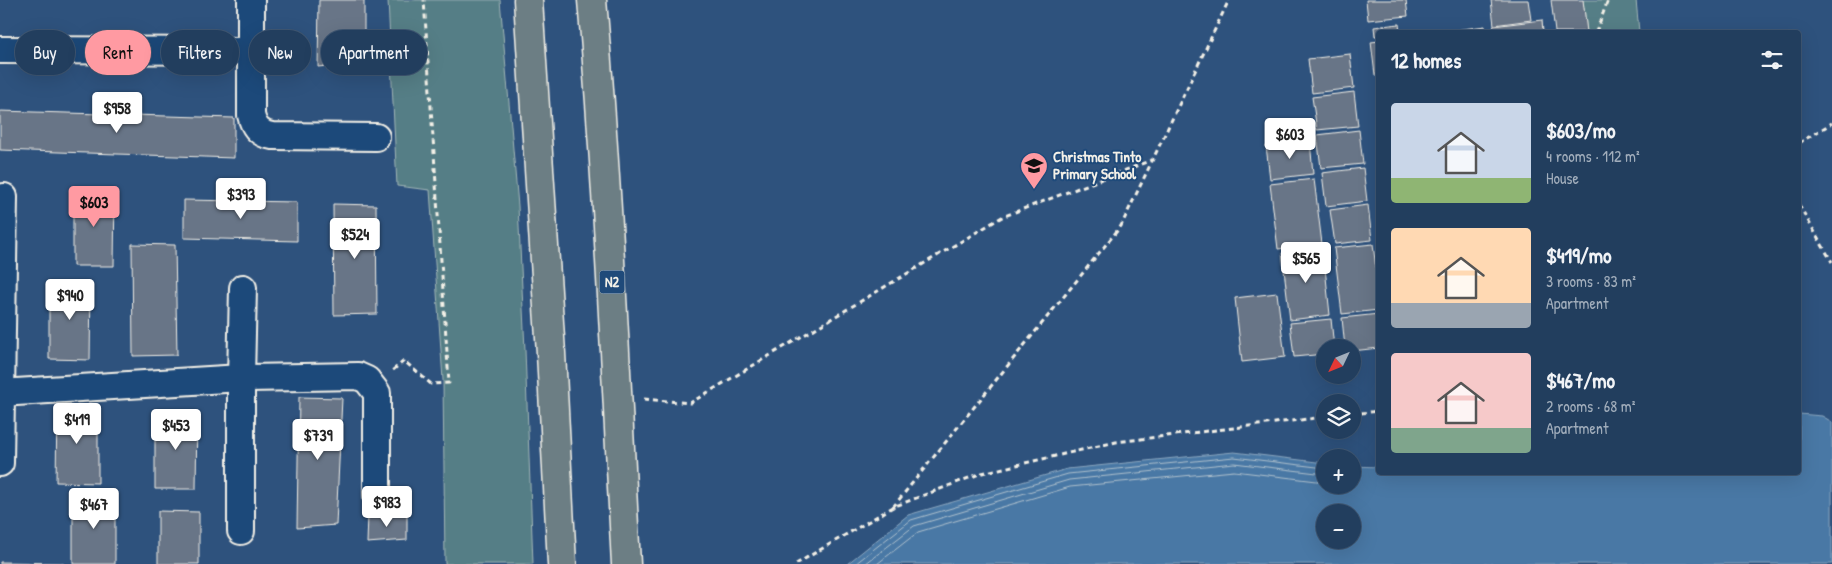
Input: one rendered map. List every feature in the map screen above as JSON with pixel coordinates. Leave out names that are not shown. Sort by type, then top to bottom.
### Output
[{"type":"highway","points":[[528,0],[562,564]]},
{"type":"highway","name":"N2","points":[[592,0],[601,111],[626,564]]},
{"type":"street","points":[[251,0],[251,30]]},
{"type":"street","points":[[0,50],[249,50]]},
{"type":"street","points":[[251,75],[251,115],[253,123],[264,135],[376,136]]},
{"type":"street","points":[[0,463],[4,197]]},
{"type":"street","points":[[241,531],[243,288]]},
{"type":"street","points":[[0,393],[241,378],[358,376],[368,380],[377,392],[377,495]]},
{"type":"path","points":[[372,385],[404,361],[430,384],[448,383],[424,0]]},
{"type":"path","points":[[893,507],[1121,226],[1229,0]]},
{"type":"path","points":[[1597,30],[1608,0]]},
{"type":"path","points":[[1801,141],[1832,122]]},
{"type":"path","points":[[618,397],[690,403],[1002,217],[1152,160]]},
{"type":"path","points":[[1801,208],[1832,262]]},
{"type":"path","points":[[1361,413],[1376,411]]},
{"type":"path","points":[[796,564],[893,507],[982,473],[1116,442],[1316,418]]},
{"type":"green space","points":[[388,0],[500,0],[518,206],[533,564],[445,564],[443,380],[430,190],[397,186],[392,75],[427,75],[427,30],[389,30]]},
{"type":"green space","points":[[1583,0],[1636,0],[1639,30],[1587,30]]},
{"type":"water","points":[[1801,414],[1822,416],[1832,422],[1832,564],[847,564],[908,515],[1067,469],[1234,452],[1316,462],[1316,494],[1361,494],[1361,466],[1376,467],[1376,475],[1801,475]]},
{"type":"building","points":[[319,0],[364,0],[364,30],[321,30],[321,67],[318,67]]},
{"type":"building","points":[[1366,0],[1406,0],[1408,16],[1368,20]]},
{"type":"building","points":[[1491,0],[1528,0],[1531,20],[1494,25]]},
{"type":"building","points":[[1551,0],[1583,0],[1587,30],[1555,30]]},
{"type":"building","points":[[1542,20],[1543,30],[1494,30],[1493,26]]},
{"type":"building","points":[[1399,24],[1400,30],[1376,30],[1375,36],[1374,27]]},
{"type":"building","points":[[1485,26],[1486,30],[1455,30]]},
{"type":"building","points":[[1376,41],[1376,75],[1375,75],[1371,42]]},
{"type":"building","points":[[1350,54],[1354,88],[1312,93],[1308,59]]},
{"type":"building","points":[[1354,92],[1358,126],[1317,130],[1312,97]]},
{"type":"building","points":[[0,111],[234,118],[234,158],[0,150]]},
{"type":"building","points":[[1359,130],[1363,164],[1321,168],[1317,135]]},
{"type":"building","points":[[1310,141],[1313,174],[1270,179],[1266,146]]},
{"type":"building","points":[[1363,168],[1367,201],[1326,206],[1322,173]]},
{"type":"building","points":[[1314,179],[1322,244],[1278,249],[1270,184]]},
{"type":"building","points":[[73,190],[115,190],[114,266],[73,266]]},
{"type":"building","points":[[184,200],[297,202],[297,241],[184,238]]},
{"type":"building","points":[[333,204],[376,205],[377,314],[334,315]]},
{"type":"building","points":[[1368,205],[1372,240],[1335,244],[1330,210]]},
{"type":"building","points":[[132,244],[175,245],[177,355],[133,356]]},
{"type":"building","points":[[1373,244],[1376,269],[1376,310],[1342,314],[1334,248]]},
{"type":"building","points":[[1323,249],[1330,315],[1290,320],[1282,253]]},
{"type":"building","points":[[49,283],[91,284],[90,360],[49,359]]},
{"type":"building","points":[[1277,293],[1285,357],[1242,362],[1235,298]]},
{"type":"building","points":[[1376,314],[1376,348],[1361,350],[1361,339],[1344,339],[1342,318]]},
{"type":"building","points":[[1331,319],[1333,339],[1316,339],[1316,355],[1294,357],[1290,323]]},
{"type":"building","points":[[299,397],[342,398],[336,525],[297,528]]},
{"type":"building","points":[[57,406],[98,407],[98,483],[56,482]]},
{"type":"building","points":[[155,413],[197,413],[196,489],[155,489]]},
{"type":"building","points":[[73,495],[115,496],[115,564],[73,564]]},
{"type":"building","points":[[158,511],[199,512],[199,564],[158,564]]},
{"type":"building","points":[[407,513],[407,540],[367,543],[368,515]]},
{"type":"building","points":[[0,562],[63,563],[63,564],[0,564]]},
{"type":"place","name":"Christmas Tinto Primary School","points":[[1034,190]]}]
